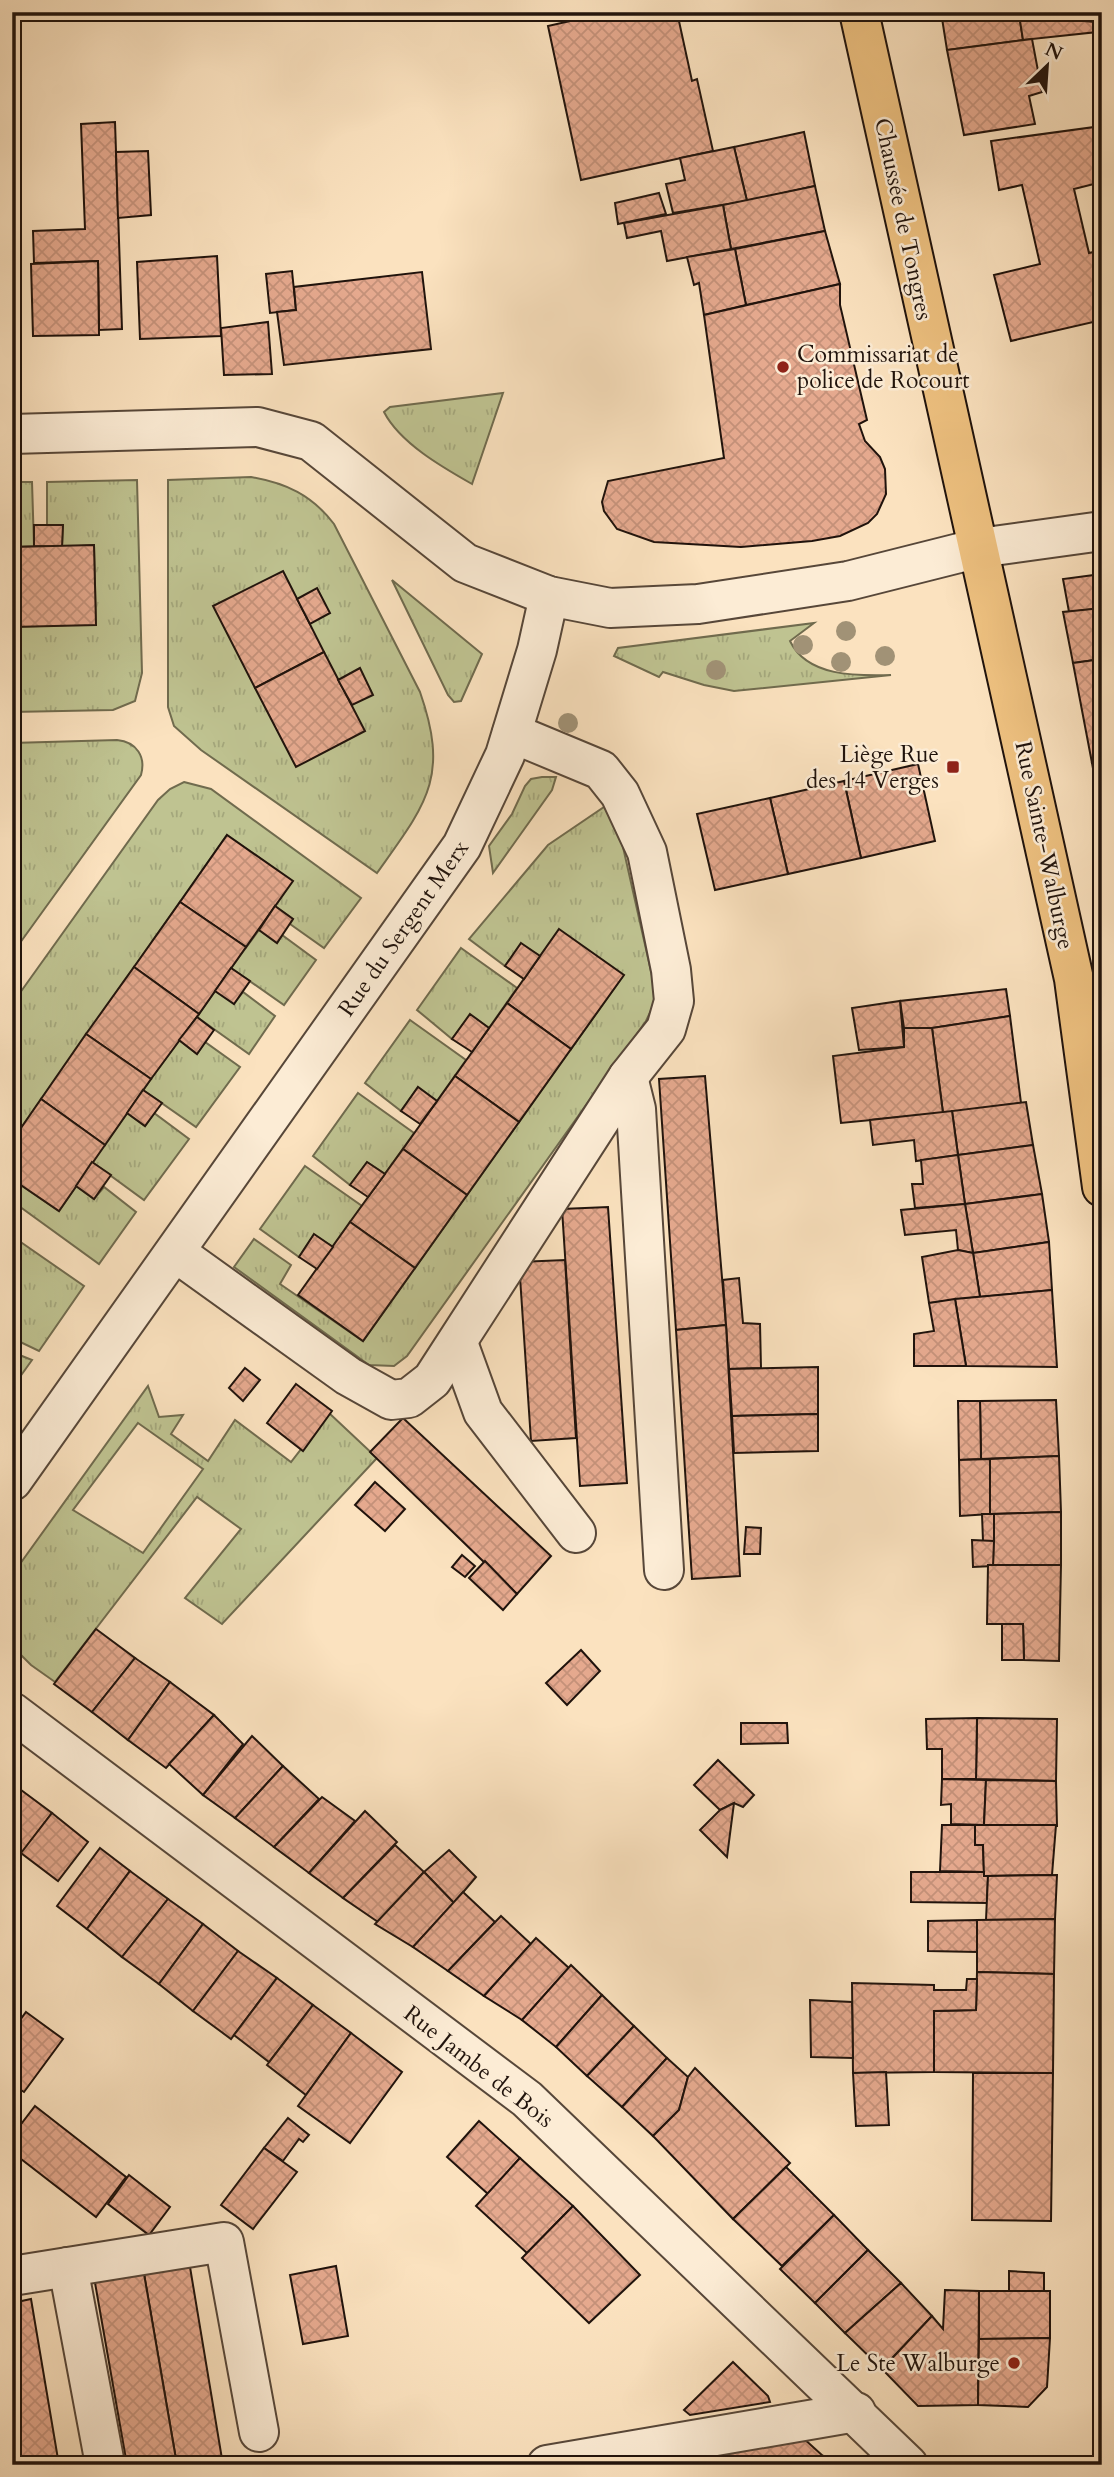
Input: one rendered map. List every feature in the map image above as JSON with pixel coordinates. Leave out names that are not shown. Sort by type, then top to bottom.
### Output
[{"type":"main road","name":"Chaussée de Tongres","points":[[859,12],[979,548]]},
{"type":"main road","name":"Rue Sainte-Walburge","points":[[979,548],[1074,979],[1096,1102],[1102,1187]]},
{"type":"street","points":[[12,434],[258,427],[311,441],[465,563],[549,596],[610,608],[698,604],[848,581],[979,548],[1102,531]]},
{"type":"street","name":"Rue du Sergent Merx","points":[[12,1480],[463,846],[506,755],[537,650],[549,596]]},
{"type":"street","points":[[175,1252],[348,1376],[391,1400],[409,1398],[432,1380],[628,1077],[666,1029],[674,1001],[671,970],[647,852],[620,794],[601,771],[512,733]]},
{"type":"street","points":[[628,1077],[636,1109],[664,1570]]},
{"type":"street","points":[[457,1343],[483,1412],[576,1534]]},
{"type":"street","name":"Rue Jambe de Bois","points":[[12,1712],[527,2099],[856,2412],[908,2465]]},
{"type":"street","points":[[12,2276],[224,2242],[258,2432]]},
{"type":"street","points":[[68,2267],[104,2459]]},
{"type":"street","points":[[547,2465],[856,2412]]},
{"type":"green space","points":[[503,393],[472,484],[411,444],[384,412],[390,407]]},
{"type":"green space","points":[[251,477],[297,492],[317,505],[334,524],[420,692],[433,747],[428,789],[409,828],[377,873],[201,750],[174,726],[168,707],[168,480]]},
{"type":"green space","points":[[137,480],[142,673],[135,701],[113,710],[12,712],[12,627],[96,624],[94,545],[62,547],[63,525],[47,525],[47,482]]},
{"type":"green space","points":[[12,482],[32,482],[34,546],[12,547]]},
{"type":"green space","points":[[392,580],[482,654],[461,701],[454,702],[448,695]]},
{"type":"green space","points":[[814,623],[790,641],[808,662],[834,672],[891,675],[734,691],[663,672],[659,677],[614,656],[618,648]]},
{"type":"green space","points":[[117,740],[130,744],[138,751],[142,762],[141,775],[12,954],[12,743]]},
{"type":"green space","points":[[556,777],[552,790],[493,873],[489,846],[512,814],[525,786],[531,779]]},
{"type":"green space","points":[[184,782],[211,789],[361,898],[324,948],[290,924],[293,919],[275,906],[292,881],[227,835],[12,1141],[12,1004],[158,800],[170,789]]},
{"type":"green space","points":[[604,807],[609,807],[616,816],[655,989],[654,1004],[646,1021],[407,1356],[394,1366],[369,1365],[234,1267],[254,1239],[291,1265],[280,1284],[363,1341],[623,976],[540,956],[521,944],[505,966],[469,939],[548,845]]},
{"type":"green space","points":[[259,930],[277,943],[282,935],[316,960],[284,1005],[231,968]]},
{"type":"green space","points":[[461,948],[517,988],[489,1028],[470,1015],[452,1039],[417,1010]]},
{"type":"green space","points":[[215,991],[234,1003],[243,992],[275,1016],[249,1054],[197,1017]]},
{"type":"green space","points":[[410,1020],[466,1060],[437,1101],[418,1087],[401,1111],[365,1083]]},
{"type":"green space","points":[[179,1040],[197,1054],[205,1042],[240,1067],[196,1127],[143,1090]]},
{"type":"green space","points":[[358,1093],[414,1133],[385,1174],[367,1162],[350,1185],[313,1156]]},
{"type":"green space","points":[[127,1113],[145,1126],[154,1113],[189,1139],[144,1200],[92,1162]]},
{"type":"green space","points":[[305,1166],[362,1206],[333,1247],[314,1235],[299,1257],[260,1229]]},
{"type":"green space","points":[[12,1179],[59,1211],[76,1186],[94,1199],[104,1187],[136,1212],[99,1264],[12,1201]]},
{"type":"green space","points":[[12,1236],[84,1286],[39,1351],[12,1338]]},
{"type":"green space","points":[[12,1352],[32,1360],[12,1388]]},
{"type":"green space","points":[[148,1386],[159,1417],[183,1415],[171,1434],[208,1461],[235,1420],[291,1462],[329,1413],[377,1458],[222,1624],[185,1598],[241,1529],[197,1497],[55,1682],[31,1665],[12,1646],[12,1575]],"holes":[[[138,1423],[203,1469],[143,1553],[73,1510]]]},
{"type":"building","points":[[610,12],[677,12],[692,81],[697,79],[713,151],[581,180],[548,26]]},
{"type":"building","points":[[941,12],[1019,12],[1023,40],[947,50]]},
{"type":"building","points":[[1085,12],[1085,21],[1095,22],[1097,32],[1023,40],[1020,21]]},
{"type":"building","points":[[1032,39],[1042,92],[1029,96],[1035,124],[964,135],[947,50]]},
{"type":"building","points":[[115,122],[122,329],[99,330],[98,261],[34,263],[33,231],[85,229],[81,124]]},
{"type":"building","points":[[1102,126],[1102,182],[1074,189],[1089,253],[1102,250],[1102,320],[1011,341],[994,275],[1040,264],[1022,185],[999,190],[991,141]]},
{"type":"building","points":[[804,132],[815,186],[747,201],[734,147]]},
{"type":"building","points":[[734,147],[747,201],[673,213],[666,184],[685,180],[680,158]]},
{"type":"building","points":[[148,151],[151,215],[118,218],[116,152]]},
{"type":"building","points":[[815,186],[825,231],[731,249],[723,205]]},
{"type":"building","points":[[659,193],[666,214],[618,224],[615,203]]},
{"type":"building","points":[[723,205],[731,249],[667,261],[661,231],[627,238],[624,223]]},
{"type":"building","points":[[825,231],[840,284],[746,305],[735,249]]},
{"type":"building","points":[[735,249],[746,305],[704,315],[699,283],[694,285],[687,257]]},
{"type":"building","points":[[217,256],[221,336],[140,339],[137,262]]},
{"type":"building","points":[[98,261],[99,335],[33,336],[31,264]]},
{"type":"building","points":[[292,271],[296,310],[270,313],[266,274]]},
{"type":"building","points":[[422,272],[431,349],[284,365],[277,312],[296,310],[294,287]]},
{"type":"building","name":"Commissariat de police de Rocourt","points":[[840,284],[840,305],[867,420],[859,424],[865,441],[880,457],[885,469],[886,494],[877,514],[868,523],[840,536],[741,547],[654,542],[617,529],[604,511],[602,502],[608,481],[724,458],[704,315]]},
{"type":"building","points":[[268,322],[272,374],[224,375],[221,328]]},
{"type":"building","points":[[34,525],[63,525],[62,547],[34,546]]},
{"type":"building","points":[[94,545],[96,625],[12,627],[12,547]]},
{"type":"building","points":[[283,571],[324,652],[255,688],[213,606]]},
{"type":"building","points":[[1102,574],[1102,608],[1069,612],[1063,579]]},
{"type":"building","points":[[317,588],[330,613],[310,624],[297,599]]},
{"type":"building","points":[[1102,608],[1102,659],[1073,663],[1063,612]]},
{"type":"building","points":[[324,652],[365,731],[296,767],[255,688]]},
{"type":"building","points":[[1102,659],[1102,762],[1092,763],[1073,663]]},
{"type":"building","points":[[360,668],[373,695],[352,705],[338,680]]},
{"type":"building","points":[[1102,762],[1102,819],[1092,763]]},
{"type":"building","points":[[918,764],[935,841],[861,858],[844,781]]},
{"type":"building","points":[[844,781],[861,858],[788,874],[770,798]]},
{"type":"building","points":[[770,798],[788,874],[715,890],[697,814]]},
{"type":"building","points":[[227,835],[293,881],[246,947],[180,902]]},
{"type":"building","points":[[180,902],[246,947],[199,1014],[134,967]]},
{"type":"building","points":[[275,906],[293,919],[277,943],[259,930]]},
{"type":"building","points":[[559,929],[624,975],[571,1049],[507,1003]]},
{"type":"building","points":[[521,943],[540,956],[524,979],[505,966]]},
{"type":"building","points":[[134,967],[199,1014],[151,1079],[86,1034]]},
{"type":"building","points":[[231,968],[250,981],[234,1004],[215,991]]},
{"type":"building","points":[[1006,989],[1010,1016],[932,1028],[904,1028],[900,1001]]},
{"type":"building","points":[[900,1001],[904,1047],[859,1050],[852,1008]]},
{"type":"building","points":[[507,1003],[571,1049],[519,1122],[455,1076]]},
{"type":"building","points":[[470,1014],[489,1028],[472,1052],[452,1039]]},
{"type":"building","points":[[1010,1016],[1021,1103],[943,1113],[932,1028]]},
{"type":"building","points":[[197,1017],[214,1030],[197,1054],[179,1040]]},
{"type":"building","points":[[904,1028],[932,1028],[943,1113],[841,1123],[833,1056],[904,1047]]},
{"type":"building","points":[[86,1034],[151,1079],[105,1145],[41,1099]]},
{"type":"building","points":[[455,1076],[519,1122],[467,1195],[403,1149]]},
{"type":"building","points":[[705,1076],[726,1325],[676,1330],[659,1079]]},
{"type":"building","points":[[418,1087],[437,1101],[420,1124],[401,1111]]},
{"type":"building","points":[[143,1090],[162,1103],[145,1126],[127,1113]]},
{"type":"building","points":[[41,1099],[105,1145],[59,1211],[12,1179],[12,1141]]},
{"type":"building","points":[[1026,1102],[1033,1145],[958,1155],[952,1111]]},
{"type":"building","points":[[952,1111],[958,1155],[916,1161],[914,1140],[873,1145],[870,1120]]},
{"type":"building","points":[[1033,1145],[1042,1194],[965,1204],[958,1155]]},
{"type":"building","points":[[403,1149],[467,1195],[415,1268],[350,1222]]},
{"type":"building","points":[[958,1155],[965,1204],[915,1208],[912,1184],[923,1184],[921,1160]]},
{"type":"building","points":[[92,1162],[111,1175],[94,1199],[76,1186]]},
{"type":"building","points":[[367,1162],[385,1174],[368,1197],[350,1185]]},
{"type":"building","points":[[1042,1194],[1049,1242],[973,1253],[965,1204]]},
{"type":"building","points":[[965,1204],[973,1253],[958,1250],[956,1230],[905,1235],[901,1210]]},
{"type":"building","points":[[608,1207],[627,1483],[580,1486],[562,1209]]},
{"type":"building","points":[[350,1222],[415,1268],[363,1341],[298,1295]]},
{"type":"building","points":[[314,1234],[333,1247],[317,1269],[299,1257]]},
{"type":"building","points":[[1049,1242],[1052,1290],[980,1297],[973,1253]]},
{"type":"building","points":[[958,1250],[973,1253],[980,1297],[929,1303],[922,1257]]},
{"type":"building","points":[[565,1260],[576,1438],[531,1441],[519,1262]]},
{"type":"building","points":[[739,1278],[743,1323],[760,1324],[761,1368],[729,1369],[723,1280]]},
{"type":"building","points":[[1052,1290],[1057,1367],[966,1366],[955,1299]]},
{"type":"building","points":[[955,1299],[966,1366],[914,1366],[914,1334],[934,1331],[929,1303]]},
{"type":"building","points":[[726,1325],[740,1576],[692,1579],[676,1330]]},
{"type":"building","points":[[818,1367],[818,1414],[732,1416],[729,1369]]},
{"type":"building","points":[[245,1368],[260,1380],[243,1401],[229,1388]]},
{"type":"building","points":[[296,1384],[332,1411],[303,1451],[267,1423]]},
{"type":"building","points":[[1056,1400],[1059,1456],[981,1459],[980,1401]]},
{"type":"building","points":[[958,1401],[980,1401],[981,1459],[959,1460]]},
{"type":"building","points":[[818,1414],[818,1451],[734,1453],[732,1416]]},
{"type":"building","points":[[403,1418],[551,1556],[517,1594],[370,1452]]},
{"type":"building","points":[[1059,1456],[1061,1512],[990,1514],[990,1459]]},
{"type":"building","points":[[990,1459],[990,1514],[960,1516],[959,1460]]},
{"type":"building","points":[[375,1482],[405,1509],[385,1531],[355,1505]]},
{"type":"building","points":[[1061,1512],[1061,1565],[993,1566],[994,1514]]},
{"type":"building","points":[[982,1514],[994,1514],[994,1541],[983,1541]]},
{"type":"building","points":[[746,1527],[761,1528],[760,1554],[744,1554]]},
{"type":"building","points":[[972,1540],[994,1541],[993,1566],[973,1567]]},
{"type":"building","points":[[462,1555],[475,1566],[465,1577],[452,1567]]},
{"type":"building","points":[[485,1561],[517,1594],[503,1610],[469,1578]]},
{"type":"building","points":[[988,1565],[1061,1565],[1059,1661],[1024,1660],[1023,1624],[987,1624]]},
{"type":"building","points":[[1002,1624],[1023,1624],[1024,1660],[1002,1660]]},
{"type":"building","points":[[96,1629],[135,1658],[92,1712],[54,1684]]},
{"type":"building","points":[[581,1650],[600,1671],[567,1705],[546,1683]]},
{"type":"building","points":[[135,1658],[170,1682],[128,1740],[92,1712]]},
{"type":"building","points":[[170,1682],[214,1715],[166,1768],[128,1740]]},
{"type":"building","points":[[214,1715],[243,1744],[203,1795],[169,1764]]},
{"type":"building","points":[[977,1718],[1057,1719],[1056,1781],[976,1779]]},
{"type":"building","points":[[977,1718],[976,1779],[942,1779],[942,1749],[927,1749],[926,1719]]},
{"type":"building","points":[[741,1723],[787,1723],[788,1743],[741,1744]]},
{"type":"building","points":[[252,1736],[283,1766],[235,1818],[203,1795]]},
{"type":"building","points":[[718,1760],[754,1795],[743,1807],[734,1803],[720,1810],[694,1785]]},
{"type":"building","points":[[283,1766],[319,1799],[274,1847],[235,1818]]},
{"type":"building","points":[[942,1779],[986,1780],[984,1825],[951,1824],[951,1804],[941,1805]]},
{"type":"building","points":[[986,1780],[1056,1781],[1057,1826],[984,1825]]},
{"type":"building","points":[[12,1785],[52,1813],[12,1866]]},
{"type":"building","points":[[322,1797],[355,1821],[309,1873],[274,1847]]},
{"type":"building","points":[[734,1803],[727,1857],[700,1830],[720,1810]]},
{"type":"building","points":[[365,1811],[397,1842],[343,1898],[309,1873]]},
{"type":"building","points":[[52,1813],[88,1842],[58,1881],[21,1853]]},
{"type":"building","points":[[942,1825],[975,1825],[975,1845],[983,1845],[984,1872],[940,1871]]},
{"type":"building","points":[[975,1825],[1056,1825],[1052,1875],[984,1876],[983,1845],[975,1845]]},
{"type":"building","points":[[395,1845],[424,1872],[378,1922],[343,1898]]},
{"type":"building","points":[[100,1848],[130,1871],[87,1929],[57,1906]]},
{"type":"building","points":[[449,1850],[476,1877],[454,1903],[424,1872]]},
{"type":"building","points":[[130,1871],[168,1899],[122,1957],[87,1929]]},
{"type":"building","points":[[424,1872],[454,1903],[413,1947],[375,1924]]},
{"type":"building","points":[[911,1872],[984,1872],[984,1876],[988,1876],[987,1903],[911,1902]]},
{"type":"building","points":[[1057,1875],[1055,1919],[986,1920],[988,1876]]},
{"type":"building","points":[[463,1892],[495,1922],[448,1971],[413,1947]]},
{"type":"building","points":[[168,1899],[203,1924],[159,1984],[122,1957]]},
{"type":"building","points":[[501,1916],[531,1944],[484,1996],[448,1971]]},
{"type":"building","points":[[1055,1919],[1054,1974],[977,1972],[977,1920]]},
{"type":"building","points":[[977,1920],[977,1952],[928,1951],[928,1921]]},
{"type":"building","points":[[203,1924],[238,1951],[193,2011],[159,1984]]},
{"type":"building","points":[[536,1938],[569,1968],[522,2020],[484,1996]]},
{"type":"building","points":[[238,1951],[277,1978],[231,2039],[193,2011]]},
{"type":"building","points":[[571,1965],[602,1995],[556,2047],[522,2020]]},
{"type":"building","points":[[977,1972],[1054,1974],[1053,2073],[934,2072],[934,2011],[976,2010]]},
{"type":"building","points":[[277,1978],[313,2005],[269,2062],[234,2035]]},
{"type":"building","points":[[967,1979],[977,1979],[976,2010],[934,2011],[934,2072],[853,2073],[852,1983],[934,1985],[934,1990],[966,1990]]},
{"type":"building","points":[[602,1995],[634,2026],[587,2076],[556,2047]]},
{"type":"building","points":[[810,2000],[852,2002],[853,2058],[811,2057]]},
{"type":"building","points":[[313,2005],[351,2033],[306,2095],[267,2065]]},
{"type":"building","points":[[26,2012],[63,2039],[24,2092],[12,2084],[12,2031]]},
{"type":"building","points":[[634,2026],[667,2058],[622,2107],[587,2076]]},
{"type":"building","points":[[351,2033],[402,2072],[350,2143],[298,2106]]},
{"type":"building","points":[[667,2058],[688,2077],[679,2110],[653,2136],[622,2107]]},
{"type":"building","points":[[695,2068],[790,2163],[733,2219],[653,2136],[679,2110],[688,2077]]},
{"type":"building","points":[[886,2072],[889,2125],[856,2126],[853,2073]]},
{"type":"building","points":[[973,2073],[1053,2073],[1051,2221],[972,2220]]},
{"type":"building","points":[[35,2106],[126,2177],[96,2217],[12,2152],[12,2136]]},
{"type":"building","points":[[288,2118],[309,2135],[303,2142],[299,2139],[283,2161],[264,2148]]},
{"type":"building","points":[[479,2121],[520,2158],[488,2194],[447,2157]]},
{"type":"building","points":[[264,2148],[297,2172],[253,2229],[221,2205]]},
{"type":"building","points":[[520,2158],[573,2206],[527,2253],[476,2206]]},
{"type":"building","points":[[786,2167],[834,2215],[782,2266],[733,2219]]},
{"type":"building","points":[[129,2175],[170,2207],[149,2235],[108,2204]]},
{"type":"building","points":[[573,2206],[640,2275],[589,2323],[522,2258]]},
{"type":"building","points":[[834,2215],[868,2250],[815,2303],[780,2269]]},
{"type":"building","points":[[868,2250],[901,2283],[845,2333],[815,2303]]},
{"type":"building","points":[[189,2261],[223,2465],[177,2465],[143,2268]]},
{"type":"building","points":[[336,2266],[348,2336],[303,2344],[290,2275]]},
{"type":"building","points":[[143,2268],[177,2465],[127,2465],[94,2277]]},
{"type":"building","points":[[1009,2271],[1044,2273],[1044,2292],[1009,2291]]},
{"type":"building","points":[[901,2283],[932,2316],[882,2369],[845,2333]]},
{"type":"building","points":[[945,2290],[979,2291],[978,2405],[918,2406],[882,2369],[932,2316],[943,2329]]},
{"type":"building","points":[[979,2291],[1050,2291],[1050,2338],[979,2339]]},
{"type":"building","points":[[31,2299],[59,2465],[12,2465],[12,2303]]},
{"type":"building","name":"Le Ste Walburge","points":[[1050,2338],[1047,2387],[1028,2407],[978,2405],[979,2339]]},
{"type":"building","points":[[733,2362],[768,2396],[770,2402],[690,2415],[684,2410]]},
{"type":"building","points":[[802,2437],[823,2456],[814,2465],[724,2465],[723,2455]]},
{"type":"building","points":[[823,2456],[832,2465],[814,2465]]},
{"type":"place","name":"Commissariat de police de Rocourt","points":[[783,367]]},
{"type":"place","name":"Liège Rue des 14 Verges","points":[[953,767]]},
{"type":"place","name":"Le Ste Walburge","points":[[1014,2363]]}]
